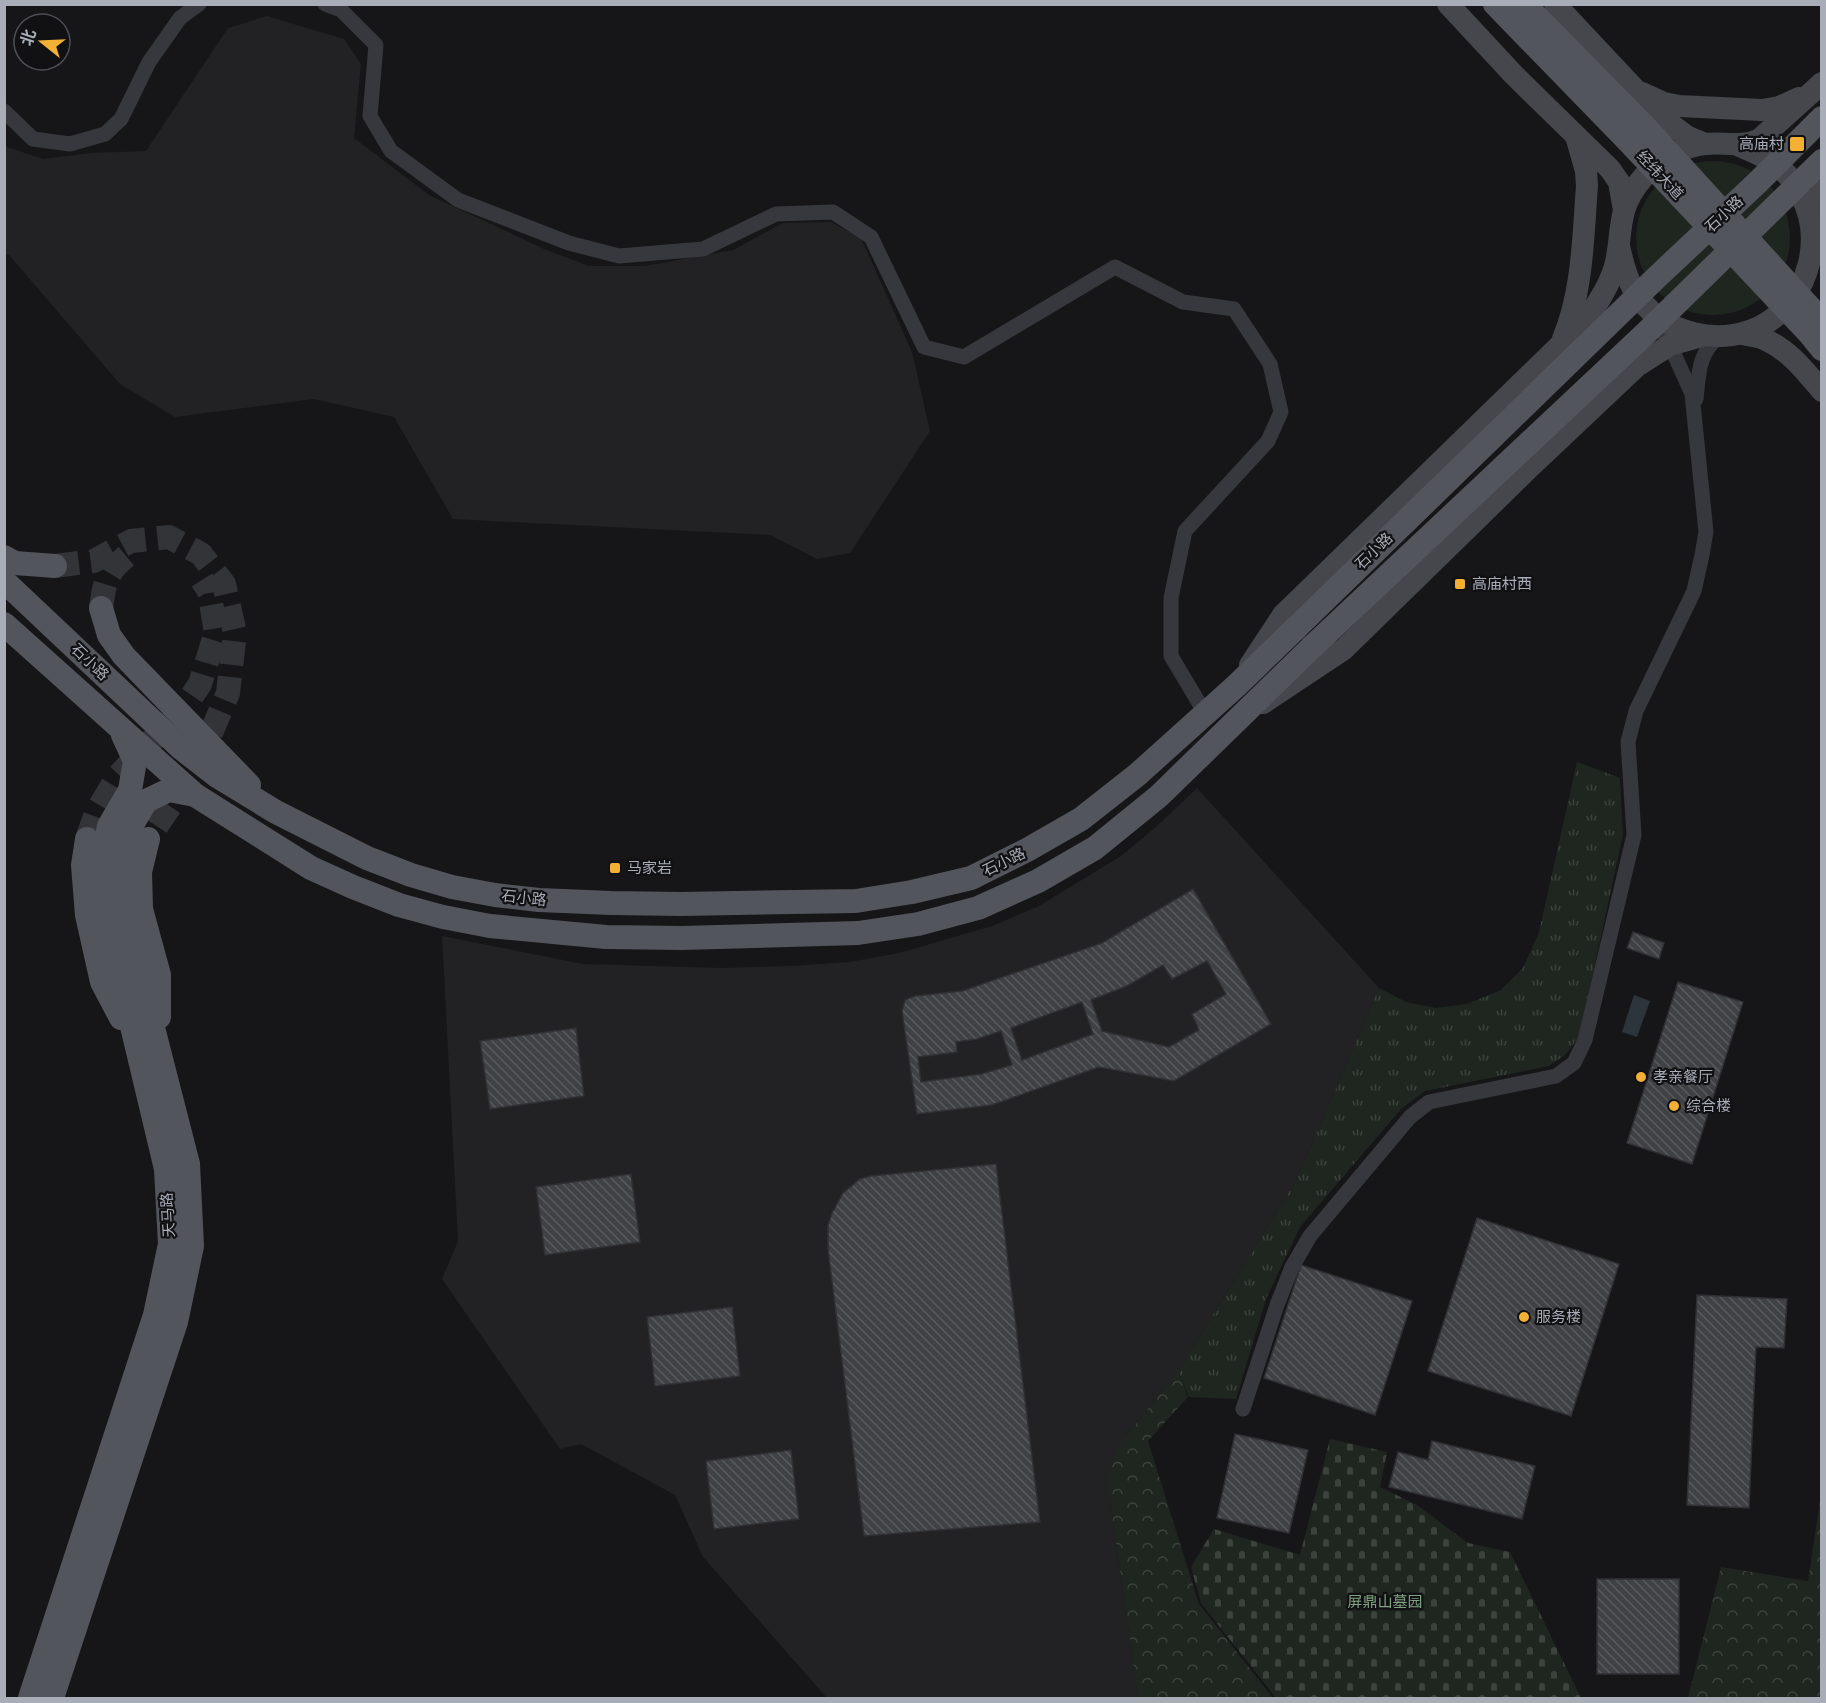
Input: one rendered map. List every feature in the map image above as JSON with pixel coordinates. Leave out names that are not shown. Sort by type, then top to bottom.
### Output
[{"type":"main road","name":"经纬大道","points":[[1495,4],[1630,143],[1810,334],[1821,349]]},
{"type":"main road","name":"经纬大道","points":[[1524,4],[1648,130],[1821,321]]},
{"type":"main road","name":"石小路","points":[[4,580],[181,748],[217,776],[276,812],[367,858],[411,875],[452,887],[539,900],[681,904],[856,901],[912,892],[971,878],[1028,850],[1090,812],[1137,775],[1236,686],[1657,276],[1758,182],[1821,118]]},
{"type":"main road","name":"石小路","points":[[4,624],[195,795],[311,868],[399,905],[490,926],[606,936],[682,938],[858,933],[918,924],[978,908],[1047,875],[1095,848],[1159,796],[1312,646],[1646,333],[1821,161]]},
{"type":"main road","points":[[4,557],[15,563],[55,566]]},
{"type":"main road","points":[[101,608],[109,635],[124,656],[276,812]]},
{"type":"main road","name":"天马路","points":[[52,1698],[176,1322],[192,1246],[188,1164],[105,913],[101,868],[109,826],[130,790],[135,761],[119,728]]},
{"type":"main road","name":"天马路","points":[[30,1698],[155,1315],[170,1244],[166,1169],[148,1048],[123,911],[120,869],[127,833],[146,801],[169,790],[195,795]]},
{"type":"main road","points":[[87,839],[83,865],[87,915],[102,982],[148,1048]]},
{"type":"main road","points":[[148,839],[140,872],[141,909],[159,975],[148,1048]]},
{"type":"street","points":[[4,111],[33,140],[69,144],[105,134],[121,119],[149,62],[180,18],[199,4]]},
{"type":"street","points":[[325,4],[341,10],[376,45],[370,116],[391,152],[458,200],[569,243],[619,256],[703,249],[776,214],[833,212],[871,237],[924,347],[964,357],[1115,267],[1183,302],[1234,309],[1270,364],[1281,412],[1268,441],[1185,531],[1171,598],[1171,656],[1205,713]]},
{"type":"street","points":[[1448,4],[1514,75],[1610,169],[1619,182],[1624,210]]},
{"type":"street","points":[[1555,4],[1656,112],[1688,136],[1705,144]]},
{"type":"street","points":[[1633,88],[1653,99],[1679,106],[1762,110],[1779,107],[1817,88]]},
{"type":"street","points":[[1236,686],[1283,615],[1584,322],[1599,303],[1615,266],[1624,210],[1633,190],[1647,172],[1674,153],[1705,144],[1751,144],[1760,140],[1817,88]]},
{"type":"street","points":[[1817,88],[1795,122],[1794,141],[1798,150],[1804,155],[1821,161]]},
{"type":"street","points":[[1598,156],[1616,166],[1633,164],[1660,137],[1661,130],[1656,112]]},
{"type":"street","points":[[1561,344],[1571,320],[1578,291],[1587,186],[1586,171],[1575,134]]},
{"type":"street","points":[[1737,145],[1767,157],[1791,179],[1807,207],[1811,222],[1812,243],[1808,271],[1792,299],[1768,321],[1743,334]]},
{"type":"street","points":[[1811,222],[1821,191]]},
{"type":"street","points":[[1243,1409],[1292,1267],[1310,1236],[1410,1118],[1429,1102],[1556,1076],[1574,1063],[1585,1040],[1634,836],[1628,742],[1636,711],[1694,591],[1706,532],[1692,394],[1653,313],[1633,290],[1619,246]]},
{"type":"street","points":[[1808,271],[1813,291],[1821,304]]},
{"type":"street","points":[[1653,313],[1675,327],[1711,336]]},
{"type":"street","points":[[1244,715],[1344,649],[1527,470],[1629,374],[1655,353],[1670,345],[1711,336],[1743,334],[1765,339],[1797,361],[1821,391]]},
{"type":"street","points":[[1695,411],[1702,360],[1711,343],[1711,336]]},
{"type":"shaded area","points":[[267,16],[344,39],[361,64],[354,138],[429,195],[544,249],[589,266],[645,266],[733,250],[783,223],[831,222],[861,238],[912,352],[930,431],[850,553],[817,559],[770,535],[453,519],[394,417],[314,399],[175,417],[120,384],[9,255],[5,254],[4,146],[43,159],[91,153],[146,151],[228,28]]},
{"type":"shaded area","points":[[1197,788],[1379,988],[1297,1179],[1178,1371],[1127,1435],[1110,1500],[1138,1698],[827,1698],[703,1557],[675,1495],[581,1444],[560,1449],[442,1279],[458,1241],[442,936],[583,964],[723,968],[792,966],[849,962],[899,953],[992,926],[1039,906],[1121,856]]},
{"type":"shaded area","points":[[1634,995],[1650,1001],[1637,1037],[1622,1032]]},
{"type":"green space","points":[[1713,161],[1728,162],[1743,167],[1768,183],[1784,208],[1789,223],[1789,253],[1784,268],[1768,293],[1743,309],[1728,314],[1713,315],[1698,314],[1683,309],[1658,293],[1642,268],[1637,253],[1636,238],[1637,223],[1642,208],[1658,183],[1683,167],[1698,162]]},
{"type":"green space","points":[[1577,762],[1620,778],[1623,835],[1579,1037],[1565,1055],[1549,1066],[1425,1091],[1401,1109],[1300,1227],[1266,1299],[1236,1399],[1189,1397],[1178,1371],[1297,1179],[1379,988],[1406,1002],[1436,1008],[1467,1004],[1501,990],[1523,968],[1539,932]]},
{"type":"green space","points":[[1178,1371],[1188,1397],[1148,1441],[1199,1604],[1273,1698],[1138,1698],[1110,1500],[1110,1473],[1116,1452],[1127,1435]]},
{"type":"green space","name":"屏鼎山墓园","points":[[1330,1439],[1387,1452],[1380,1487],[1417,1505],[1468,1543],[1510,1552],[1581,1698],[1276,1698],[1201,1603],[1191,1567],[1214,1529],[1300,1555]]},
{"type":"green space","points":[[1821,1493],[1821,1698],[1688,1698],[1721,1567],[1808,1581]]},
{"type":"building","points":[[1193,889],[1271,1024],[1174,1081],[1099,1067],[992,1105],[917,1114],[902,1011],[905,1000],[915,996],[962,991],[1102,943]],"holes":[[[1207,961],[1226,994],[1192,1014],[1199,1030],[1169,1047],[1102,1031],[1091,1000],[1127,986],[1163,965],[1172,979]],[[1082,1002],[1093,1034],[1022,1060],[1011,1028]],[[1001,1031],[1012,1065],[981,1074],[921,1082],[918,1057],[957,1052],[956,1042],[977,1039]]]},
{"type":"building","points":[[1633,932],[1664,943],[1659,959],[1627,948]]},
{"type":"building","name":"综合楼","points":[[1678,982],[1743,1002],[1692,1164],[1627,1143]]},
{"type":"building","points":[[576,1028],[584,1096],[490,1109],[480,1041]]},
{"type":"building","points":[[996,1164],[1040,1522],[864,1536],[828,1249],[828,1225],[832,1213],[843,1193],[860,1179]]},
{"type":"building","points":[[631,1174],[640,1242],[545,1255],[536,1187]]},
{"type":"building","name":"服务楼","points":[[1477,1218],[1619,1264],[1571,1416],[1428,1371]]},
{"type":"building","points":[[1301,1265],[1412,1301],[1375,1415],[1264,1378]]},
{"type":"building","points":[[1697,1295],[1787,1299],[1784,1348],[1756,1347],[1749,1508],[1687,1505]]},
{"type":"building","points":[[732,1307],[740,1376],[655,1386],[647,1317]]},
{"type":"building","points":[[1235,1434],[1308,1450],[1289,1533],[1217,1518]]},
{"type":"building","points":[[1432,1441],[1535,1466],[1522,1519],[1389,1487],[1398,1452],[1428,1460]]},
{"type":"building","points":[[791,1450],[799,1519],[714,1529],[706,1461]]},
{"type":"building","points":[[1597,1579],[1679,1579],[1679,1674],[1597,1674]]},
{"type":"tunnel","points":[[55,566],[94,561],[131,541],[169,537],[201,554],[224,584],[235,633],[228,693],[197,766],[148,839]]},
{"type":"tunnel","points":[[101,608],[109,575],[118,564],[136,550]]},
{"type":"tunnel","points":[[87,839],[97,811],[118,776],[185,706],[200,684],[216,632],[209,591],[202,580]]},
{"type":"place","name":"高庙村","points":[[1797,144]]},
{"type":"place","name":"高庙村西","points":[[1460,584]]},
{"type":"place","name":"马家岩","points":[[615,868]]},
{"type":"place","name":"孝亲餐厅","points":[[1641,1077]]},
{"type":"place","name":"综合楼","points":[[1674,1106]]},
{"type":"place","name":"服务楼","points":[[1524,1317]]}]
